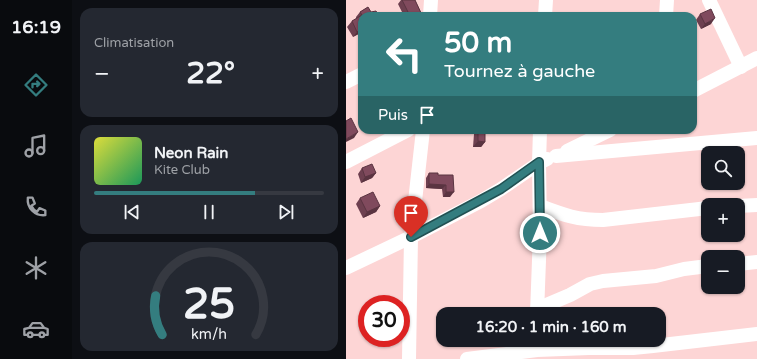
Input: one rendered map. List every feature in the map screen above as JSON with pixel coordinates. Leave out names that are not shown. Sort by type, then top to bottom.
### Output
[{"type":"street","points":[[430,12],[431,0]]},
{"type":"street","points":[[545,12],[546,0]]},
{"type":"street","points":[[666,12],[667,0]]},
{"type":"street","points":[[708,0],[741,67]]},
{"type":"street","points":[[697,89],[757,58]]},
{"type":"street","points":[[346,82],[358,76]]},
{"type":"street","points":[[346,162],[400,134]]},
{"type":"street","points":[[409,359],[411,237],[424,134]]},
{"type":"street","points":[[537,307],[540,206],[540,134]]},
{"type":"street","points":[[346,268],[411,237],[501,189],[539,162],[556,156],[602,134]]},
{"type":"street","points":[[556,156],[757,138]]},
{"type":"street","points":[[745,205],[757,204]]},
{"type":"street","points":[[540,206],[572,217],[586,220],[603,220],[701,209]]},
{"type":"street","points":[[745,263],[757,262]]},
{"type":"street","points":[[545,307],[590,284],[603,281],[656,276],[684,269],[701,267]]},
{"type":"street","points":[[467,359],[537,350],[633,348],[757,334]]},
{"type":"building","points":[[402,0],[415,0],[421,12],[408,12]]},
{"type":"building","points":[[368,7],[371,12],[360,12]]},
{"type":"building","points":[[711,9],[715,18],[705,24],[700,14]]},
{"type":"building","points":[[358,17],[357,32],[352,21]]},
{"type":"building","points":[[351,118],[358,132],[346,139],[346,121]]},
{"type":"building","points":[[478,134],[485,134],[485,142],[478,141]]},
{"type":"building","points":[[372,164],[376,173],[365,177],[362,168]]},
{"type":"building","points":[[429,173],[438,173],[438,175],[453,175],[454,192],[446,192],[446,185],[429,184]]},
{"type":"building","points":[[373,192],[380,206],[367,212],[360,198]]},
{"type":"route","points":[[411,237],[481,201],[501,189],[539,162],[540,233]]}]
